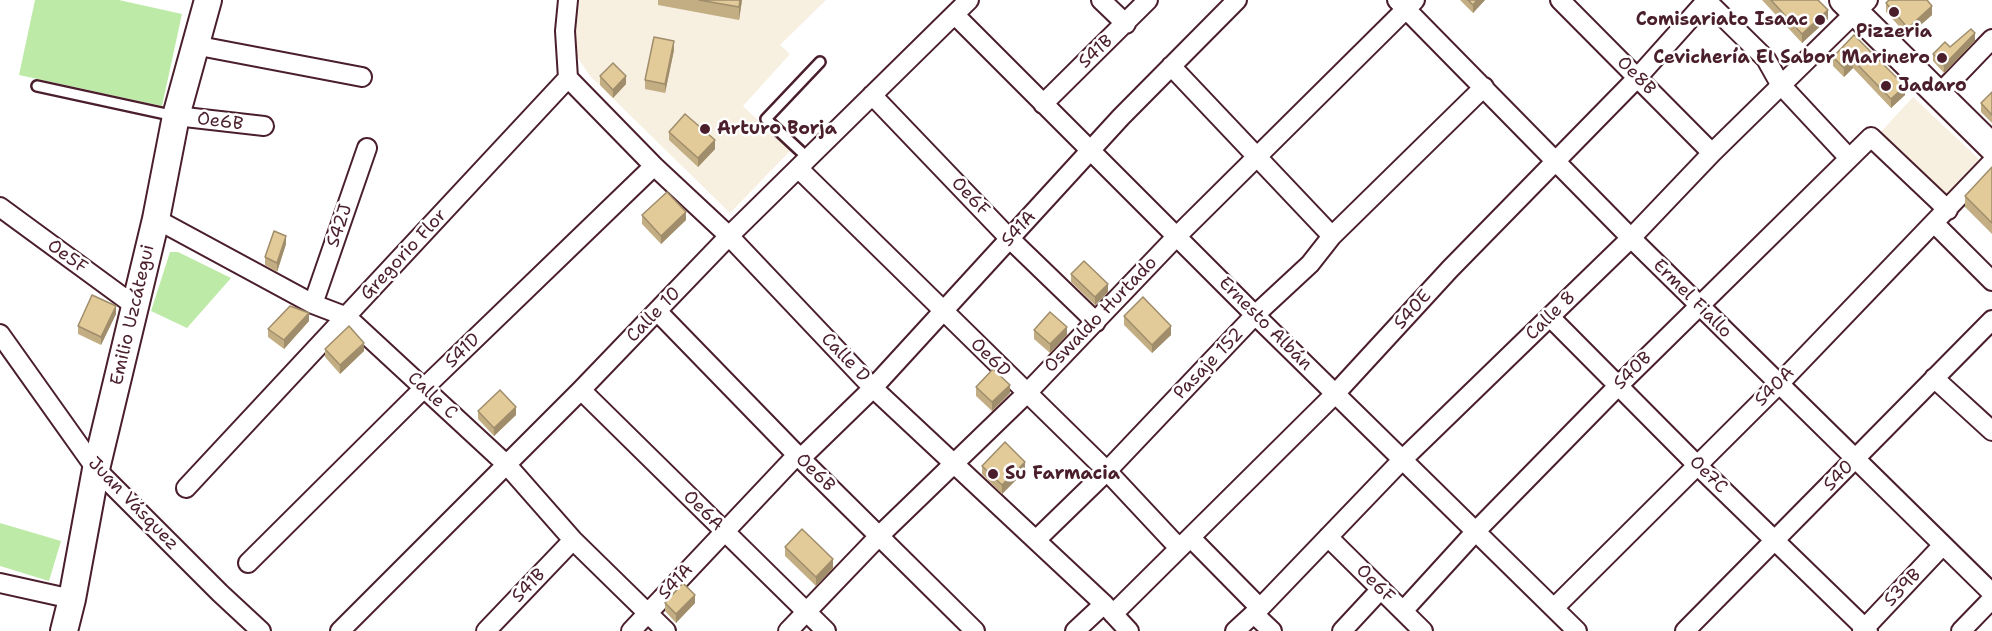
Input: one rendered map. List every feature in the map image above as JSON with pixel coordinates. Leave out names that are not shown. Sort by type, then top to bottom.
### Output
[{"type":"street","name":"Emilio Uzcátegui","points":[[64,631],[96,469],[156,219],[176,116],[208,0]]},
{"type":"street","points":[[568,0],[565,31],[568,78]]},
{"type":"street","name":"Calle 10","points":[[340,631],[581,390],[729,236],[969,0]]},
{"type":"street","points":[[1101,0],[1126,24]]},
{"type":"street","name":"S41B","points":[[1043,104],[1148,0]]},
{"type":"street","name":"S41A","points":[[630,631],[799,457],[873,388],[1121,117],[1237,0]]},
{"type":"street","name":"Oe8B","points":[[1560,0],[1712,153]]},
{"type":"street","points":[[1706,0],[1766,59],[1780,84],[1849,158]]},
{"type":"street","name":"S40E","points":[[1076,631],[1108,609],[1185,543],[1335,394],[1450,269],[1637,78],[1706,0]]},
{"type":"street","name":"Ermel Fiallo","points":[[1406,3],[1630,238],[1992,593]]},
{"type":"street","name":"Oswaldo Hurtado","points":[[788,631],[880,535],[1027,393],[1176,237],[1406,3]]},
{"type":"street","points":[[1855,4],[1992,147]]},
{"type":"street","name":"Calle 8","points":[[1235,631],[1402,460],[1630,238],[1855,4]]},
{"type":"street","name":"Ernesto Albán","points":[[955,15],[1176,237],[1577,631]]},
{"type":"street","points":[[1939,94],[1992,39]]},
{"type":"street","points":[[194,45],[362,77]]},
{"type":"street","points":[[1171,66],[1332,236]]},
{"type":"street","name":"Calle D","points":[[568,78],[654,166],[729,236],[873,388],[1036,540],[1129,631]]},
{"type":"street","name":"Gregorio Flor","points":[[186,488],[568,78]]},
{"type":"street","name":"Pasaje 152","points":[[1036,540],[1107,471],[1255,315],[1310,264],[1332,236],[1484,87]]},
{"type":"street","name":"Oe6F","points":[[872,95],[1010,238],[1096,322]]},
{"type":"street","name":"Oe6B","points":[[176,116],[264,126]]},
{"type":"street","name":"S40B","points":[[1403,611],[1476,531],[1619,385],[1871,137],[1948,210]]},
{"type":"street","name":"S42J","points":[[314,304],[367,148]]},
{"type":"street","name":"S40A","points":[[1554,608],[1779,384],[1992,162]]},
{"type":"street","name":"Oe6D","points":[[804,164],[944,312],[1107,471],[1257,611],[1272,631]]},
{"type":"street","name":"S41D","points":[[248,562],[654,166]]},
{"type":"street","name":"Oe5F","points":[[0,207],[135,306]]},
{"type":"street","name":"Calle C","points":[[156,219],[314,304],[346,317],[507,465],[573,540],[666,631]]},
{"type":"street","points":[[1934,223],[1992,281]]},
{"type":"street","name":"Oe6B","points":[[657,312],[799,457],[975,631]]},
{"type":"street","name":"Oe7C","points":[[1550,317],[1865,630]]},
{"type":"street","name":"S40","points":[[1685,631],[1992,320]]},
{"type":"street","name":"Juan Vásquez","points":[[0,333],[96,469],[261,631]]},
{"type":"street","points":[[1934,378],[1992,431]]},
{"type":"street","name":"Oe6A","points":[[581,390],[826,631]]},
{"type":"street","name":"Oe6F","points":[[1328,537],[1423,631]]},
{"type":"street","name":"S41B","points":[[486,631],[573,540]]},
{"type":"street","name":"S39B","points":[[1865,630],[1943,545]]},
{"type":"street","points":[[0,583],[72,599]]},
{"type":"street","points":[[1342,631],[1381,589]]},
{"type":"street","points":[[1961,631],[1992,599]]},
{"type":"lane","points":[[804,164],[766,119],[820,62]]},
{"type":"lane","points":[[37,86],[176,116]]},
{"type":"shaded area","name":"Arturo Borja","points":[[575,0],[826,0],[780,45],[790,54],[743,106],[790,151],[730,213],[590,76],[578,58],[572,41]]},
{"type":"shaded area","points":[[1913,97],[1980,160],[1945,197],[1879,134]]},
{"type":"green space","points":[[35,0],[119,0],[182,14],[162,106],[19,75]]},
{"type":"green space","points":[[170,252],[178,252],[231,278],[187,328],[151,311]]},
{"type":"green space","points":[[0,523],[61,541],[49,581],[0,566]]},
{"type":"building","points":[[699,0],[740,0],[739,7]]},
{"type":"building","points":[[1771,0],[1818,0],[1828,10],[1802,34]]},
{"type":"building","points":[[1889,0],[1927,0],[1932,6],[1908,28],[1886,3]]},
{"type":"building","points":[[1971,29],[1975,33],[1944,65],[1933,54],[1945,42],[1950,47]]},
{"type":"building","points":[[1854,35],[1905,86],[1891,99],[1853,60],[1844,68],[1833,57]]},
{"type":"building","points":[[654,37],[674,41],[665,84],[645,80]]},
{"type":"building","points":[[613,63],[626,76],[613,90],[600,76]]},
{"type":"building","points":[[1992,92],[1992,115],[1981,103]]},
{"type":"building","points":[[685,114],[715,140],[698,158],[669,132]]},
{"type":"building","points":[[1992,167],[1992,223],[1965,196]]},
{"type":"building","points":[[667,192],[686,212],[661,236],[642,215]]},
{"type":"building","points":[[274,231],[286,236],[277,263],[265,257]]},
{"type":"building","points":[[1084,261],[1108,284],[1095,297],[1071,274]]},
{"type":"building","points":[[92,295],[116,306],[101,337],[78,326]]},
{"type":"building","points":[[1143,297],[1171,326],[1152,345],[1124,316]]},
{"type":"building","points":[[290,306],[309,313],[284,340],[268,329]]},
{"type":"building","points":[[1050,312],[1067,327],[1050,344],[1034,330]]},
{"type":"building","points":[[349,326],[364,343],[340,365],[325,349]]},
{"type":"building","points":[[993,369],[1010,385],[992,402],[976,387]]},
{"type":"building","points":[[500,390],[516,407],[494,428],[478,411]]},
{"type":"building","points":[[1005,442],[1025,462],[1002,485],[982,466]]},
{"type":"building","points":[[802,529],[833,559],[816,577],[785,547]]},
{"type":"building","points":[[683,583],[695,595],[676,614],[665,603]]},
{"type":"place","name":"Pizzeria","points":[[1894,12]]},
{"type":"place","name":"Comisariato Isaac","points":[[1820,20]]},
{"type":"place","name":"Cevichería El Sabor Marinero","points":[[1942,58]]},
{"type":"place","name":"Jadaro","points":[[1886,86]]},
{"type":"place","name":"Arturo Borja","points":[[705,129]]},
{"type":"place","name":"Su Farmacia","points":[[993,474]]}]
